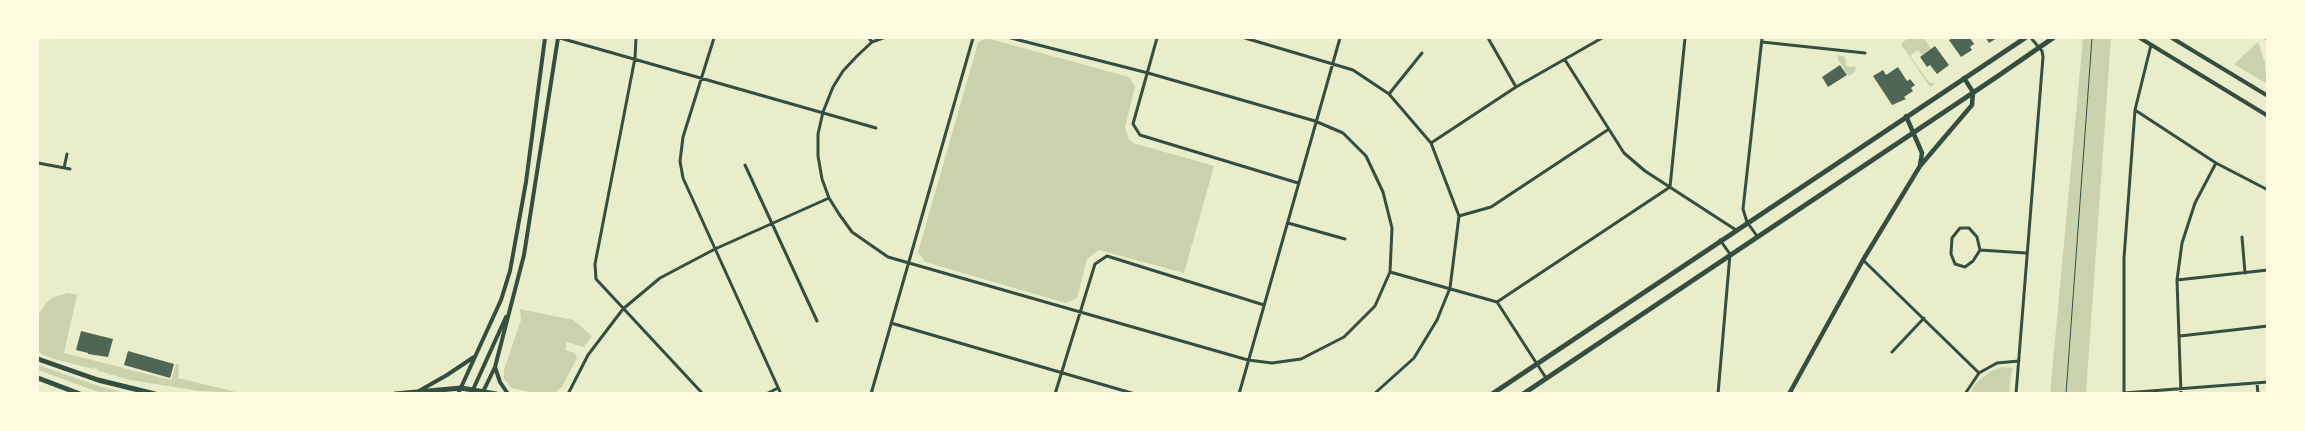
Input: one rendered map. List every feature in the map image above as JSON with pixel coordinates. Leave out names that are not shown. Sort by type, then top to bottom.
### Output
[{"type":"main road","points":[[1492,394],[2025,38]]},
{"type":"main road","points":[[1523,394],[2053,38]]},
{"type":"main road","points":[[1789,394],[1863,260],[1920,166],[1972,105],[1973,92],[1964,78]]},
{"type":"main road","points":[[1906,116],[1922,153],[1920,166]]},
{"type":"main road","points":[[38,359],[98,380],[155,394]]},
{"type":"main road","points":[[38,378],[80,394]]},
{"type":"main road","points":[[395,394],[419,391],[460,391],[496,394]]},
{"type":"street","points":[[460,391],[501,300],[517,239],[545,38]]},
{"type":"street","points":[[482,393],[495,367],[511,306],[532,206],[559,38],[702,77],[876,128]]},
{"type":"street","points":[[636,38],[635,58],[595,264],[596,279],[703,394]]},
{"type":"street","points":[[714,38],[683,137],[680,161],[683,178],[780,394]]},
{"type":"street","points":[[869,38],[872,42]]},
{"type":"street","points":[[883,38],[872,42],[843,71],[833,87],[823,112],[818,134],[818,156],[822,179],[829,198],[852,232],[888,257],[1248,360],[1272,363],[1301,359],[1344,337],[1375,306],[1390,272],[1392,228],[1383,192],[1366,156],[1343,133],[1315,121],[1148,73],[1011,38]]},
{"type":"street","points":[[871,394],[973,38]]},
{"type":"street","points":[[1157,38],[1133,124],[1140,135],[1298,183]]},
{"type":"street","points":[[1245,38],[1353,70],[1390,94],[1431,142],[1458,216],[1450,288],[1437,320],[1414,358],[1374,394]]},
{"type":"street","points":[[1239,394],[1340,38]]},
{"type":"street","points":[[1488,38],[1516,87]]},
{"type":"street","points":[[1431,142],[1516,87],[1602,38]]},
{"type":"street","points":[[1670,187],[1686,38]]},
{"type":"street","points":[[1757,236],[1747,222],[1743,210],[1762,38]]},
{"type":"street","points":[[2016,394],[2042,57],[2039,47],[2031,38]]},
{"type":"street","points":[[2140,38],[2268,116]]},
{"type":"street","points":[[2172,38],[2268,96]]},
{"type":"street","points":[[1762,42],[1865,52]]},
{"type":"street","points":[[2151,45],[2135,110],[2124,258],[2124,393],[2181,391],[2268,382]]},
{"type":"street","points":[[1390,94],[1422,53]]},
{"type":"street","points":[[1565,60],[1624,153],[1670,187],[1736,230]]},
{"type":"street","points":[[2135,110],[2216,162],[2268,190]]},
{"type":"street","points":[[1458,216],[1490,207],[1609,129]]},
{"type":"street","points":[[64,168],[67,154]]},
{"type":"street","points":[[2181,391],[2177,280],[2182,243],[2195,202],[2216,162]]},
{"type":"street","points":[[38,163],[70,169]]},
{"type":"street","points":[[746,165],[817,321]]},
{"type":"street","points":[[1497,302],[1670,187]]},
{"type":"street","points":[[568,394],[588,355],[622,309],[660,278],[715,249],[829,198]]},
{"type":"street","points":[[1288,223],[1345,239]]},
{"type":"street","points":[[1960,228],[1969,228],[1977,237],[1980,250],[1972,262],[1965,267],[1955,264],[1951,254],[1952,238],[1960,228]]},
{"type":"street","points":[[2242,237],[2245,273]]},
{"type":"street","points":[[1718,394],[1730,254],[1720,240]]},
{"type":"street","points":[[1980,250],[2026,253]]},
{"type":"street","points":[[1055,394],[1094,264],[1107,256],[1264,305]]},
{"type":"street","points":[[1863,260],[1979,373]]},
{"type":"street","points":[[2177,280],[2268,270]]},
{"type":"street","points":[[1390,272],[1497,302],[1546,378]]},
{"type":"street","points":[[471,392],[511,306]]},
{"type":"street","points":[[1892,352],[1924,318]]},
{"type":"street","points":[[891,323],[1134,394]]},
{"type":"street","points":[[2180,336],[2268,326]]},
{"type":"street","points":[[419,391],[447,375],[477,354]]},
{"type":"street","points":[[1965,394],[1979,373],[1997,363],[2019,361]]},
{"type":"street","points":[[495,367],[500,382],[508,394]]},
{"type":"street","points":[[2257,383],[2258,394]]},
{"type":"street","points":[[766,394],[778,388]]},
{"type":"path","points":[[2066,394],[2092,38]]},
{"type":"green space","points":[[986,38],[1129,77],[1135,86],[1125,128],[1129,139],[1133,143],[1214,166],[1184,273],[1099,250],[1087,259],[1077,298],[1066,303],[925,262],[918,252],[978,43]]},
{"type":"green space","points":[[1908,38],[1924,38],[1931,49],[1922,55],[1918,50],[1910,56],[1929,82],[1935,84],[1930,87],[1901,44]]},
{"type":"green space","points":[[2083,38],[2111,38],[2086,393],[2050,394]]},
{"type":"green space","points":[[2258,42],[2265,63],[2267,84],[2234,64]]},
{"type":"green space","points":[[1838,55],[1845,57],[1846,66],[1856,67],[1855,72],[1849,76],[1837,58]]},
{"type":"green space","points":[[68,293],[77,295],[64,353],[171,380],[176,364],[179,365],[178,378],[240,393],[200,391],[130,380],[99,371],[94,367],[93,369],[41,354],[38,350],[38,315],[53,297]]},
{"type":"green space","points":[[520,309],[573,320],[592,336],[584,347],[567,342],[565,350],[575,353],[577,358],[562,387],[554,393],[535,393],[512,388],[504,379],[504,370],[521,320]]},
{"type":"green space","points":[[38,365],[99,386],[126,393],[101,393],[38,370]]},
{"type":"green space","points":[[2002,367],[2012,368],[2009,393],[1970,393],[1976,383],[1991,371]]},
{"type":"building","points":[[1953,38],[1970,38],[1974,44],[1970,47],[1972,50],[1961,57],[1949,40]]},
{"type":"building","points":[[1986,38],[1997,38],[1989,43]]},
{"type":"building","points":[[1935,46],[1949,65],[1937,74],[1930,65],[1927,67],[1920,57]]},
{"type":"building","points":[[1840,65],[1847,75],[1828,87],[1822,77]]},
{"type":"building","points":[[1898,67],[1907,81],[1910,79],[1915,85],[1911,88],[1913,91],[1904,97],[1906,99],[1892,105],[1873,76],[1883,70],[1886,75]]},
{"type":"building","points":[[81,331],[113,339],[108,357],[76,350]]},
{"type":"building","points":[[128,351],[174,364],[170,378],[124,365]]}]
